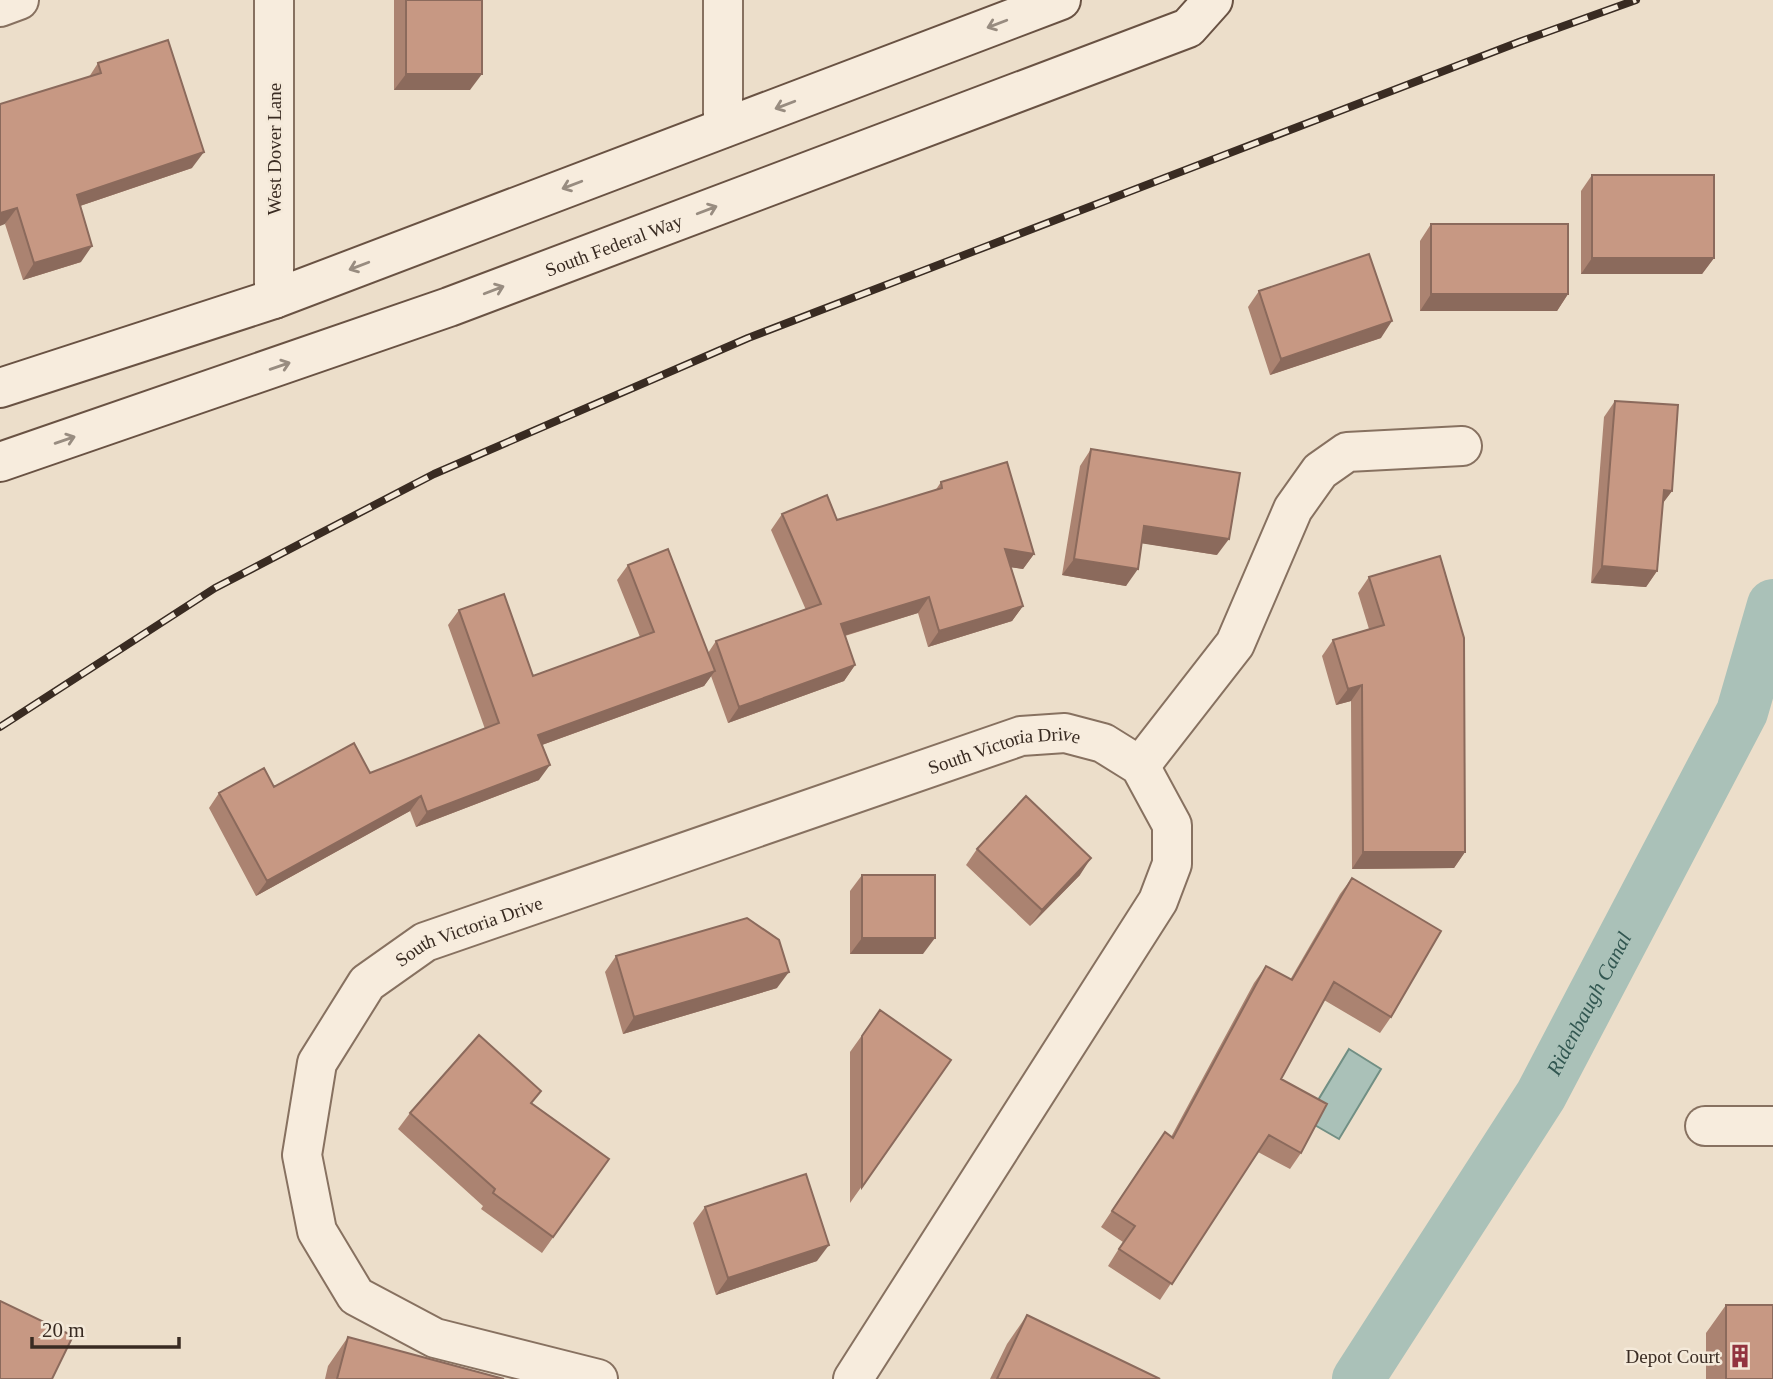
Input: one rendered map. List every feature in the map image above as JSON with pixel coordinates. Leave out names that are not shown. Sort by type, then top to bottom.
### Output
[{"type":"street","points":[[0,7],[19,0]]},
{"type":"street","name":"West Dover Lane","points":[[274,0],[274,299]]},
{"type":"street","points":[[723,0],[723,128]]},
{"type":"street","points":[[0,388],[274,299],[1061,0]]},
{"type":"street","name":"South Federal Way","points":[[0,463],[449,307],[1188,28],[1213,0]]},
{"type":"street","points":[[1140,766],[1235,644],[1293,509],[1320,471],[1347,452],[1462,446]]},
{"type":"street","name":"South Victoria Drive","points":[[598,1379],[435,1338],[356,1296],[323,1242],[317,1231],[302,1155],[317,1063],[367,983],[425,942],[1021,736],[1065,733],[1104,743],[1140,766],[1171,825],[1172,864],[1158,901],[853,1379]]},
{"type":"street","points":[[1704,1126],[1773,1126]]},
{"type":"shaded area","points":[[1349,1049],[1381,1069],[1339,1139],[1306,1120]]},
{"type":"building","points":[[406,0],[482,0],[482,74],[406,74]]},
{"type":"building","points":[[168,40],[204,152],[77,195],[92,246],[34,263],[17,208],[0,213],[0,104],[101,73],[98,63]]},
{"type":"building","points":[[1592,175],[1714,175],[1714,258],[1592,258]]},
{"type":"building","points":[[1431,224],[1568,224],[1568,294],[1431,294]]},
{"type":"building","points":[[1369,254],[1392,321],[1281,359],[1259,291]]},
{"type":"building","points":[[1615,401],[1678,405],[1672,491],[1664,490],[1657,571],[1602,566]]},
{"type":"building","points":[[1091,449],[1240,473],[1229,539],[1144,526],[1138,569],[1074,559]]},
{"type":"building","points":[[1007,462],[1034,554],[1005,549],[1023,606],[939,631],[929,597],[841,624],[855,665],[739,707],[716,641],[821,604],[782,514],[827,495],[837,520],[942,488],[941,482]]},
{"type":"building","points":[[668,549],[715,671],[538,735],[550,765],[427,812],[421,796],[267,881],[219,793],[264,768],[274,787],[354,743],[370,773],[499,723],[459,610],[504,594],[533,676],[654,632],[628,565]]},
{"type":"building","points":[[1440,556],[1464,638],[1465,852],[1363,852],[1362,685],[1348,689],[1333,640],[1384,625],[1369,577]]},
{"type":"building","points":[[1026,796],[1091,858],[1042,910],[977,849]]},
{"type":"building","points":[[862,875],[935,875],[935,938],[862,938]]},
{"type":"building","points":[[1352,878],[1441,931],[1391,1017],[1334,982],[1281,1079],[1327,1104],[1301,1153],[1269,1135],[1172,1284],[1119,1249],[1135,1226],[1112,1211],[1165,1132],[1173,1138],[1266,966],[1292,980]]},
{"type":"building","points":[[747,918],[779,940],[789,972],[634,1017],[616,956]]},
{"type":"building","points":[[880,1010],[951,1060],[862,1187],[862,1036]]},
{"type":"building","points":[[479,1035],[541,1091],[531,1103],[609,1159],[553,1237],[493,1193],[495,1189],[410,1113]]},
{"type":"building","points":[[806,1174],[829,1245],[728,1278],[705,1207]]},
{"type":"building","points":[[0,1301],[73,1336],[52,1379],[0,1379]]},
{"type":"building","name":"Depot Court","points":[[1726,1305],[1773,1305],[1773,1379],[1726,1379]]},
{"type":"building","points":[[1027,1315],[1160,1379],[997,1379]]},
{"type":"building","points":[[348,1337],[504,1379],[337,1379]]},
{"type":"waterway","name":"Ridenbaugh Canal","points":[[1358,1379],[1541,1095],[1742,712],[1773,605]]},
{"type":"railway","points":[[0,727],[215,588],[434,474],[748,338],[1519,42],[1636,0]]},
{"type":"place","name":"Depot Court","points":[[1740,1356]]}]
